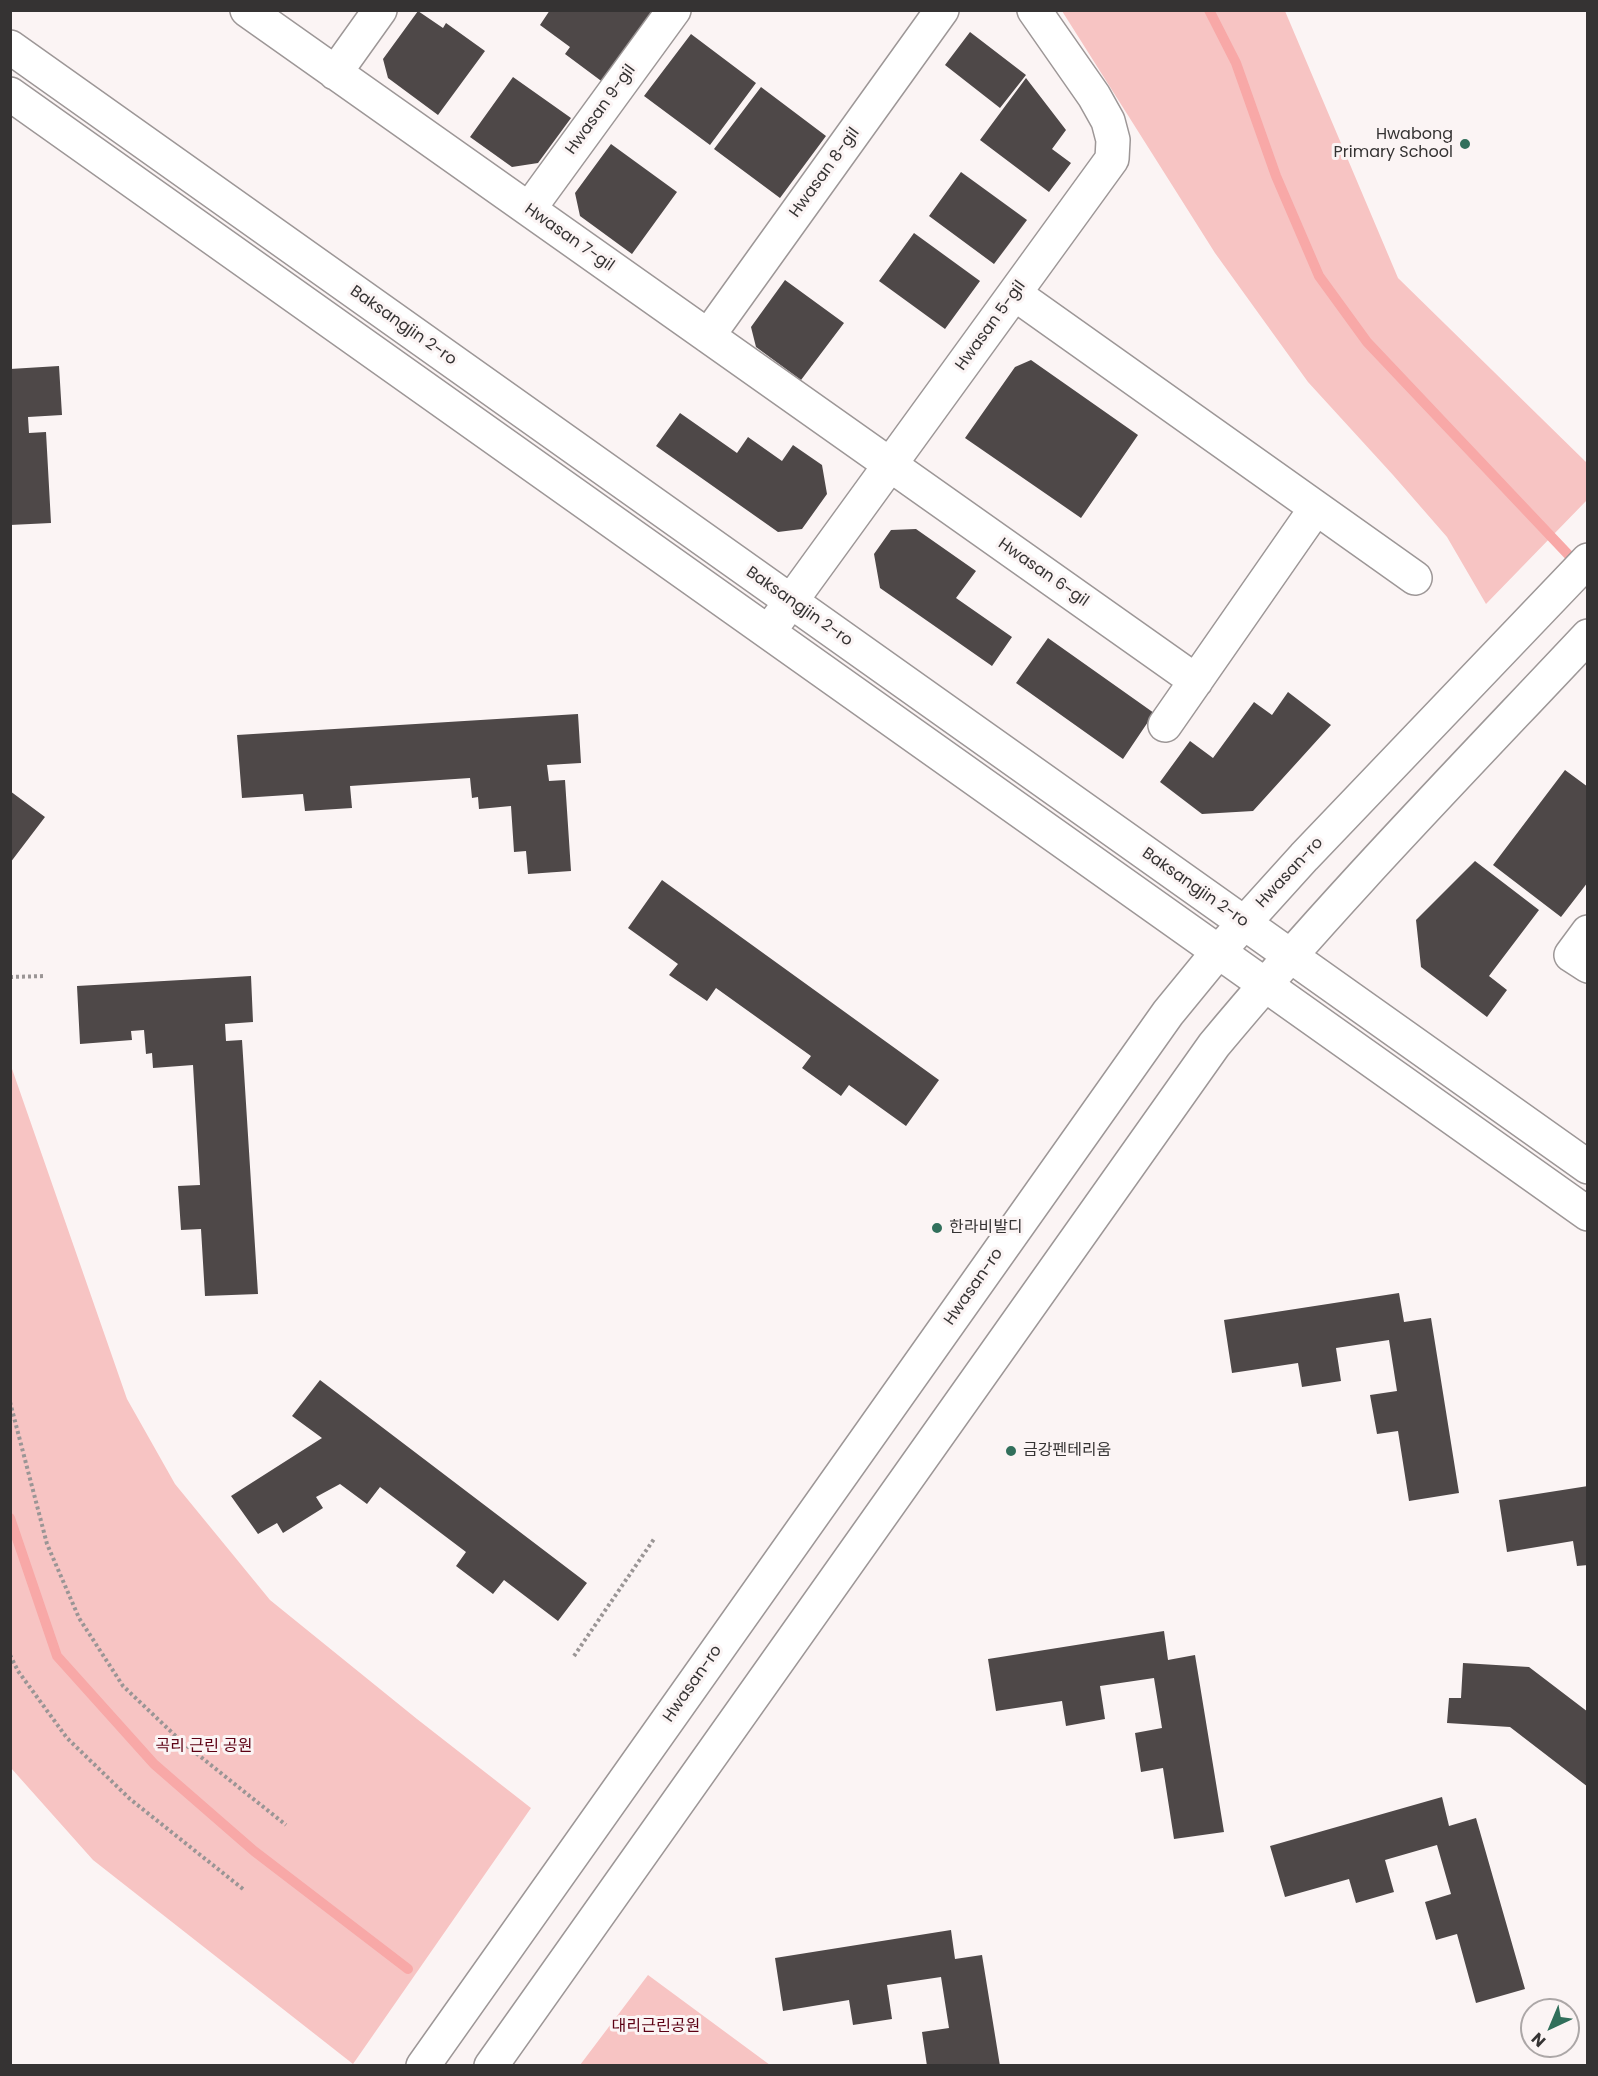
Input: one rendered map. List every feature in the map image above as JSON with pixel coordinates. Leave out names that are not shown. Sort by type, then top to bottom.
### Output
[{"type":"street","name":"Hwasan 7-gil","points":[[248,10],[890,465]]},
{"type":"street","points":[[335,73],[380,10]]},
{"type":"street","name":"Hwasan 9-gil","points":[[529,209],[674,10]]},
{"type":"street","name":"Hwasan 8-gil","points":[[708,336],[942,10]]},
{"type":"street","name":"Hwasan 5-gil","points":[[768,633],[1112,159],[1113,140],[1108,121],[1094,96],[1034,10]]},
{"type":"street","name":"Baksangjin 2-ro","points":[[10,47],[1587,1167]]},
{"type":"street","points":[[10,94],[1587,1214]]},
{"type":"street","points":[[1015,294],[1415,578]]},
{"type":"street","name":"Hwasan 6-gil","points":[[890,465],[1196,681]]},
{"type":"street","points":[[1165,725],[1316,508]]},
{"type":"street","name":"Hwasan-ro","points":[[423,2066],[1168,1013],[1244,922],[1587,560]]},
{"type":"street","points":[[491,2066],[1214,1045],[1290,956],[1587,636]]},
{"type":"street","points":[[1587,932],[1571,955],[1587,966]]},
{"type":"path","points":[[10,977],[46,975]]},
{"type":"path","points":[[10,1402],[47,1544],[79,1618],[123,1686],[182,1742],[286,1825]]},
{"type":"path","points":[[574,1656],[654,1539]]},
{"type":"path","points":[[10,1655],[18,1671],[67,1738],[130,1799],[243,1889]]},
{"type":"green space","points":[[1062,11],[1285,11],[1398,278],[1587,463],[1587,500],[1486,604],[1447,537],[1308,382],[1215,253]]},
{"type":"green space","name":"곡리 근린 공원","points":[[11,1066],[127,1399],[175,1484],[270,1600],[531,1808],[353,2064],[93,1860],[11,1768]]},
{"type":"green space","name":"대리근린공원","points":[[648,1975],[770,2065],[580,2065]]},
{"type":"building","points":[[550,10],[655,10],[604,83],[565,54],[570,47],[540,25]]},
{"type":"building","points":[[418,11],[443,28],[446,23],[485,51],[438,115],[388,78],[383,59]]},
{"type":"building","points":[[970,32],[1026,75],[1000,108],[945,65]]},
{"type":"building","points":[[691,34],[756,83],[710,145],[644,96]]},
{"type":"building","points":[[513,77],[571,118],[538,163],[512,167],[470,137]]},
{"type":"building","points":[[1026,78],[1066,130],[1052,149],[1071,163],[1049,192],[980,140]]},
{"type":"building","points":[[761,87],[826,136],[780,198],[714,149]]},
{"type":"building","points":[[611,144],[677,192],[632,254],[580,216],[575,193]]},
{"type":"building","points":[[961,172],[1027,220],[994,264],[929,216]]},
{"type":"building","points":[[914,233],[980,281],[945,329],[879,281]]},
{"type":"building","points":[[785,280],[844,323],[801,380],[756,347],[751,327]]},
{"type":"building","points":[[1031,360],[1138,435],[1081,518],[965,438],[1015,367]]},
{"type":"building","points":[[59,366],[62,415],[28,417],[29,433],[46,432],[51,523],[10,525],[10,369]]},
{"type":"building","points":[[680,413],[737,453],[748,437],[782,461],[793,445],[822,465],[827,494],[802,529],[778,532],[656,446]]},
{"type":"building","points":[[916,529],[976,571],[956,598],[1012,637],[992,666],[880,588],[874,554],[891,530]]},
{"type":"building","points":[[1048,638],[1154,713],[1123,759],[1016,683]]},
{"type":"building","points":[[1288,692],[1331,725],[1253,811],[1202,814],[1160,782],[1190,741],[1213,758],[1254,702],[1272,715]]},
{"type":"building","points":[[578,714],[581,763],[547,765],[549,781],[565,780],[571,871],[528,874],[526,851],[514,852],[511,806],[479,809],[478,797],[472,798],[470,778],[350,786],[352,808],[305,811],[303,794],[242,798],[237,735]]},
{"type":"building","points":[[1565,770],[1588,787],[1588,882],[1561,917],[1493,865]]},
{"type":"building","points":[[10,791],[45,817],[10,863]]},
{"type":"building","points":[[1475,861],[1539,910],[1489,976],[1507,990],[1487,1017],[1421,967],[1416,920]]},
{"type":"building","points":[[662,880],[939,1080],[906,1126],[849,1085],[841,1096],[802,1068],[811,1056],[716,988],[707,1001],[669,975],[678,964],[628,928]]},
{"type":"building","points":[[251,976],[253,1022],[225,1024],[226,1041],[242,1040],[258,1294],[205,1296],[201,1229],[181,1230],[178,1186],[200,1185],[193,1065],[153,1068],[152,1053],[146,1054],[144,1030],[131,1031],[132,1040],[80,1044],[77,986]]},
{"type":"building","points":[[1399,1293],[1404,1322],[1431,1318],[1459,1493],[1409,1501],[1398,1431],[1377,1434],[1370,1395],[1397,1391],[1389,1340],[1336,1348],[1341,1381],[1302,1387],[1298,1363],[1232,1373],[1224,1320]]},
{"type":"building","points":[[320,1380],[587,1583],[558,1621],[504,1580],[493,1594],[456,1566],[466,1552],[380,1487],[367,1504],[340,1484],[316,1497],[323,1508],[283,1533],[277,1523],[258,1534],[231,1496],[322,1438],[292,1416]]},
{"type":"building","points":[[1588,1486],[1588,1565],[1577,1566],[1573,1541],[1507,1552],[1499,1500]]},
{"type":"building","points":[[1164,1631],[1168,1660],[1195,1655],[1224,1832],[1174,1839],[1163,1768],[1141,1772],[1135,1733],[1162,1728],[1154,1678],[1100,1686],[1105,1719],[1066,1726],[1062,1701],[996,1711],[988,1659]]},
{"type":"building","points":[[1463,1663],[1529,1667],[1588,1712],[1588,1787],[1510,1727],[1447,1723],[1449,1698],[1461,1698]]},
{"type":"building","points":[[1442,1797],[1449,1826],[1476,1818],[1525,1989],[1476,2003],[1457,1934],[1436,1940],[1425,1902],[1451,1894],[1437,1845],[1385,1860],[1394,1892],[1356,1903],[1349,1879],[1285,1897],[1270,1846]]},
{"type":"building","points":[[951,1930],[955,1959],[982,1955],[1000,2066],[927,2066],[922,2032],[949,2028],[941,1977],[887,1985],[892,2019],[853,2025],[849,2000],[783,2011],[775,1958]]},
{"type":"waterway","points":[[1209,10],[1236,63],[1276,176],[1319,276],[1367,342],[1579,566]]},
{"type":"waterway","points":[[10,1518],[57,1656],[154,1764],[254,1851],[408,1969]]},
{"type":"place","name":"Hwabong Primary School","points":[[1465,144]]},
{"type":"place","name":"한라비발디","points":[[937,1228]]},
{"type":"place","name":"금강펜테리움","points":[[1011,1451]]}]
